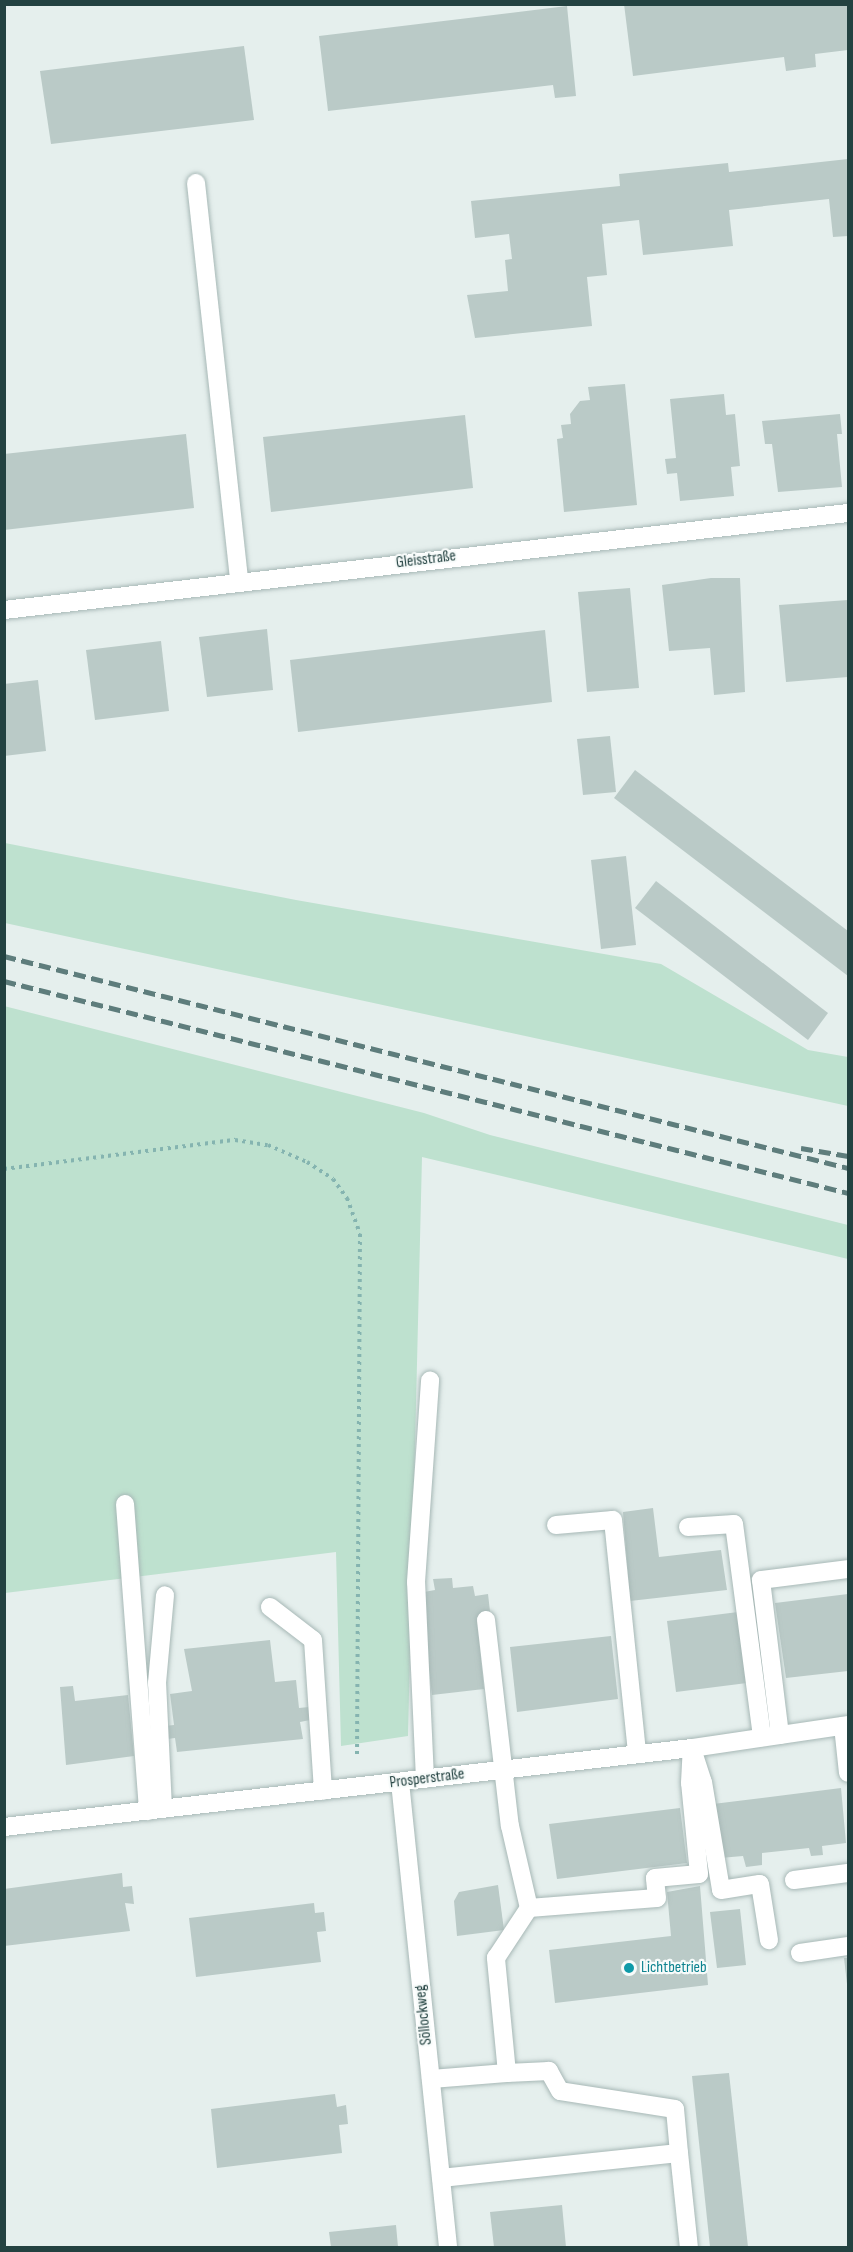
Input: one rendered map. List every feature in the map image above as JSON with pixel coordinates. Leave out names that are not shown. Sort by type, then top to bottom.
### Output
[{"type":"street","points":[[196,183],[239,582]]},
{"type":"street","name":"Gleisstraße","points":[[4,610],[849,513]]},
{"type":"street","points":[[424,1779],[416,1582],[430,1380]]},
{"type":"street","points":[[125,1504],[156,1810]]},
{"type":"street","points":[[556,1525],[613,1520],[637,1754]]},
{"type":"street","points":[[688,1527],[734,1524],[771,1736]]},
{"type":"street","points":[[771,1736],[761,1580],[849,1569]]},
{"type":"street","points":[[156,1810],[157,1683],[165,1595]]},
{"type":"street","points":[[270,1607],[313,1640],[323,1791]]},
{"type":"street","points":[[486,1620],[510,1826],[529,1908],[496,1958],[507,2073]]},
{"type":"street","points":[[846,1725],[849,1773]]},
{"type":"street","name":"Prosperstraße","points":[[4,1827],[692,1748],[846,1725]]},
{"type":"street","points":[[529,1908],[657,1898],[655,1878],[699,1874],[690,1783],[692,1748]]},
{"type":"street","points":[[692,1748],[703,1782],[721,1890],[760,1884],[769,1940]]},
{"type":"street","name":"Söllockweg","points":[[400,1782],[448,2247]]},
{"type":"street","points":[[794,1880],[849,1874]]},
{"type":"street","points":[[800,1953],[849,1946]]},
{"type":"street","points":[[430,2079],[549,2071],[560,2091],[675,2109],[688,2247]]},
{"type":"street","points":[[441,2178],[679,2153]]},
{"type":"path","points":[[4,1169],[235,1140],[268,1145],[307,1162],[333,1179],[347,1198],[360,1234],[357,1787]]},
{"type":"green space","points":[[5,843],[296,900],[661,964],[808,1050],[848,1057],[848,1106],[5,923]]},
{"type":"green space","points":[[4,1006],[424,1113],[490,1135],[848,1225],[848,1259],[422,1157],[408,1736],[341,1746],[336,1552],[5,1593]]},
{"type":"building","points":[[624,4],[848,4],[848,50],[815,54],[816,67],[786,71],[784,57],[633,76]]},
{"type":"building","points":[[567,6],[576,96],[555,98],[553,85],[328,111],[319,36]]},
{"type":"building","points":[[244,46],[254,120],[51,144],[40,71]]},
{"type":"building","points":[[848,159],[848,236],[833,237],[829,199],[729,210],[733,246],[643,255],[639,220],[602,224],[607,275],[587,277],[592,326],[475,338],[467,295],[508,291],[505,260],[512,259],[509,234],[475,238],[471,201],[620,186],[619,174],[728,163],[729,172]]},
{"type":"building","points":[[625,384],[637,505],[564,512],[557,439],[563,438],[561,425],[571,424],[570,414],[580,401],[590,400],[588,387]]},
{"type":"building","points":[[724,394],[726,415],[735,414],[740,466],[731,467],[734,496],[680,501],[677,473],[667,474],[665,459],[676,458],[670,399]]},
{"type":"building","points":[[840,414],[842,434],[837,434],[842,487],[778,492],[772,444],[765,444],[762,421]]},
{"type":"building","points":[[465,415],[473,488],[271,512],[263,437]]},
{"type":"building","points":[[186,434],[194,508],[4,530],[4,454]]},
{"type":"building","points":[[711,578],[740,578],[745,692],[714,695],[710,648],[669,651],[662,585]]},
{"type":"building","points":[[630,588],[639,688],[587,692],[578,592]]},
{"type":"building","points":[[848,600],[848,677],[786,682],[779,605]]},
{"type":"building","points":[[267,629],[273,690],[207,697],[199,637]]},
{"type":"building","points":[[545,630],[552,702],[298,732],[290,660]]},
{"type":"building","points":[[161,641],[169,711],[95,720],[86,650]]},
{"type":"building","points":[[38,680],[46,751],[4,756],[4,684]]},
{"type":"building","points":[[610,736],[616,792],[583,795],[577,739]]},
{"type":"building","points":[[635,770],[848,931],[848,976],[614,798]]},
{"type":"building","points":[[626,856],[636,945],[601,949],[591,860]]},
{"type":"building","points":[[656,881],[828,1013],[808,1040],[635,908]]},
{"type":"building","points":[[653,1508],[659,1557],[721,1550],[727,1590],[630,1601],[623,1512]]},
{"type":"building","points":[[452,1578],[453,1588],[473,1586],[475,1596],[488,1594],[491,1620],[477,1620],[484,1689],[432,1695],[422,1615],[424,1592],[435,1590],[433,1579]]},
{"type":"building","points":[[848,1594],[848,1671],[786,1678],[775,1603]]},
{"type":"building","points":[[738,1612],[747,1683],[676,1692],[667,1621]]},
{"type":"building","points":[[611,1636],[618,1699],[517,1712],[510,1647]]},
{"type":"building","points":[[270,1640],[275,1682],[296,1680],[299,1708],[309,1707],[310,1720],[300,1722],[303,1739],[177,1752],[175,1738],[167,1739],[165,1726],[174,1725],[170,1694],[192,1691],[184,1649]]},
{"type":"building","points":[[73,1686],[75,1701],[128,1695],[134,1756],[66,1765],[60,1687]]},
{"type":"building","points":[[841,1788],[846,1843],[822,1846],[823,1855],[811,1856],[809,1848],[762,1853],[762,1865],[746,1867],[743,1856],[720,1858],[713,1804]]},
{"type":"building","points":[[680,1808],[687,1863],[557,1879],[549,1824]]},
{"type":"building","points":[[122,1873],[123,1887],[132,1886],[134,1904],[125,1903],[130,1931],[4,1946],[4,1889]]},
{"type":"building","points":[[498,1885],[504,1930],[457,1936],[454,1901],[459,1892]]},
{"type":"building","name":"Lichtbetrieb","points":[[700,1886],[708,1985],[555,2003],[549,1950],[671,1936],[667,1892]]},
{"type":"building","points":[[314,1903],[315,1913],[324,1912],[326,1931],[317,1932],[321,1962],[196,1977],[189,1918]]},
{"type":"building","points":[[740,1909],[746,1965],[717,1968],[710,1912]]},
{"type":"building","points":[[844,1958],[848,1958],[848,1984],[847,1984]]},
{"type":"building","points":[[729,2073],[748,2247],[710,2247],[692,2076]]},
{"type":"building","points":[[335,2094],[337,2107],[346,2105],[348,2124],[339,2125],[342,2153],[217,2168],[211,2109]]},
{"type":"building","points":[[562,2205],[566,2247],[494,2247],[490,2212]]},
{"type":"building","points":[[396,2225],[398,2247],[331,2247],[329,2232]]},
{"type":"railway","points":[[4,956],[848,1168]]},
{"type":"railway","points":[[4,981],[848,1193]]},
{"type":"railway","points":[[801,1148],[848,1156]]},
{"type":"place","name":"Lichtbetrieb","points":[[629,1968]]}]
